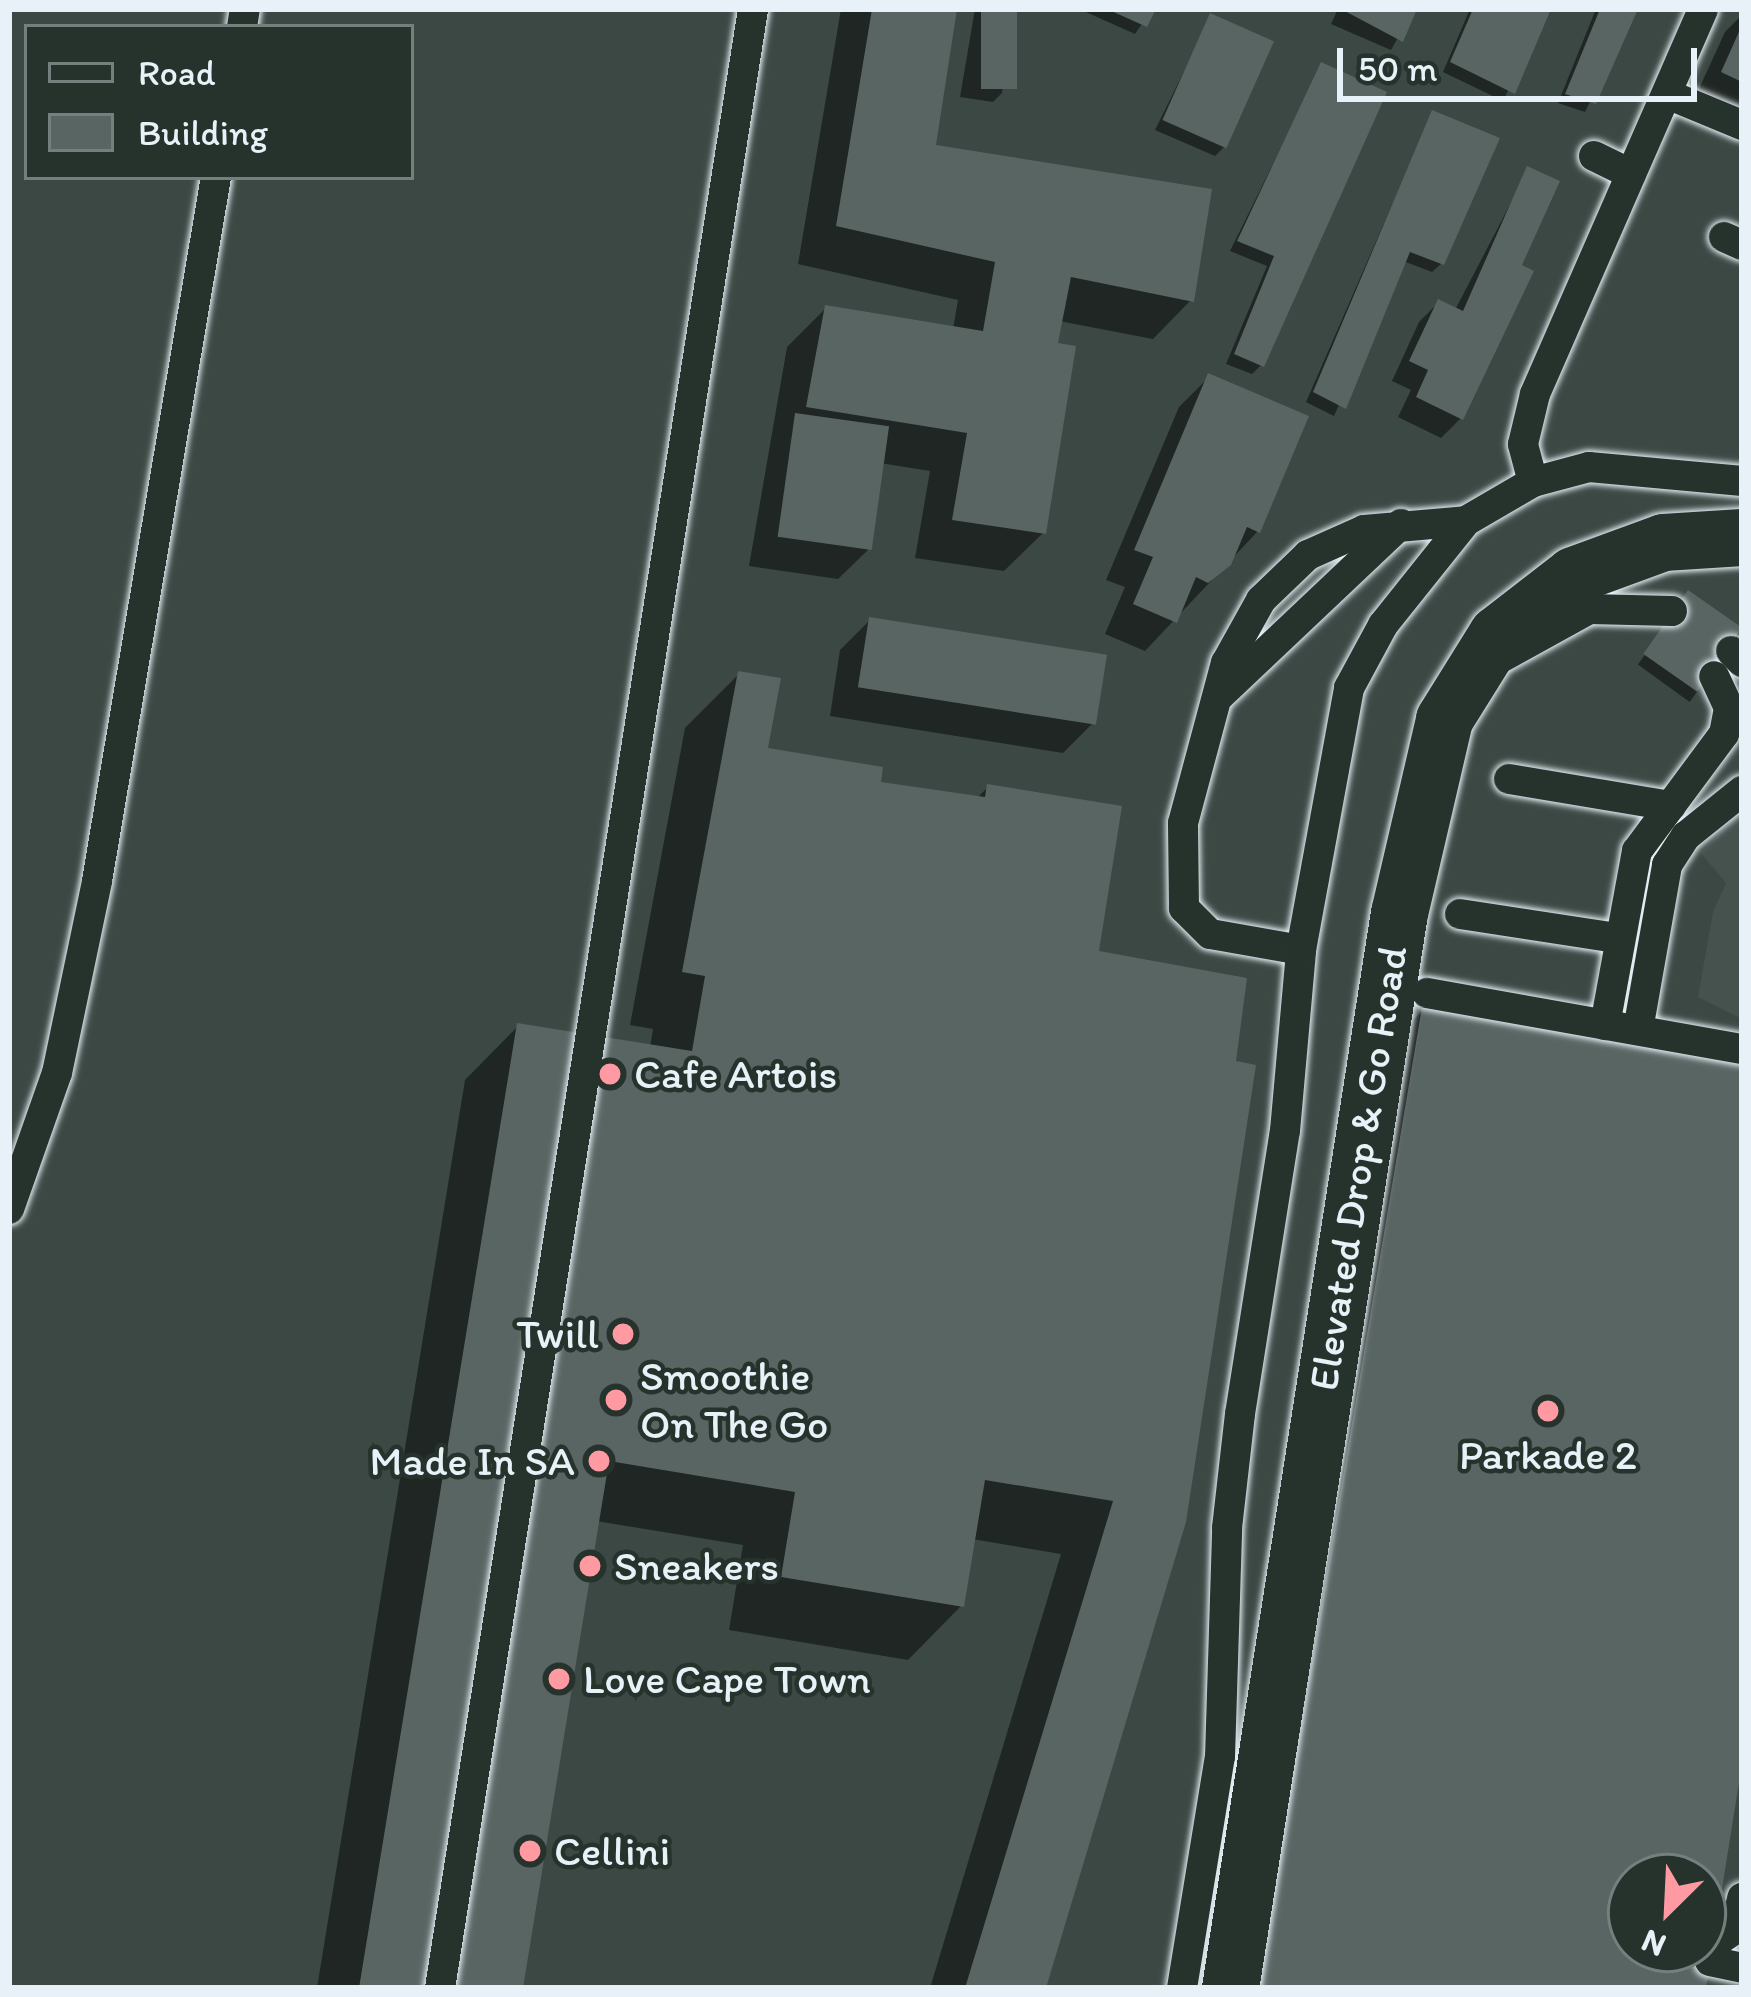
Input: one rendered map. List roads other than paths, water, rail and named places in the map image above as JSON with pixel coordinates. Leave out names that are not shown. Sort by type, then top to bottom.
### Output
[{"type":"street","name":"Elevated Drop & Go Road","points":[[1229,1988],[1421,812],[1444,719],[1467,673],[1520,612],[1573,575],[1663,542],[1742,537]]},
{"type":"lane","points":[[440,1988],[753,9]]},
{"type":"lane","points":[[1533,482],[1522,444],[1526,421],[1703,9]]},
{"type":"lane","points":[[1667,94],[1742,125]]},
{"type":"lane","points":[[1594,156],[1631,174]]},
{"type":"lane","points":[[9,1209],[57,1073],[97,881],[216,180]]},
{"type":"lane","points":[[1183,1988],[1220,1757],[1227,1528],[1285,1131],[1301,950],[1349,688],[1383,625],[1466,521],[1533,482],[1589,467],[1742,481]]},
{"type":"lane","points":[[1301,950],[1210,934],[1184,908],[1183,823],[1215,699],[1245,624],[1281,578],[1340,537],[1401,524],[1466,521]]},
{"type":"lane","points":[[1467,673],[1519,653],[1589,609],[1656,618]]},
{"type":"lane","points":[[1605,1025],[1617,938],[1637,851],[1724,734],[1729,663]]},
{"type":"lane","points":[[1638,1030],[1667,865],[1732,798],[1742,767]]},
{"type":"lane","points":[[1509,779],[1671,806]]},
{"type":"lane","points":[[1460,914],[1617,938]]},
{"type":"lane","points":[[1426,993],[1742,1049]]},
{"type":"lane","points":[[1742,1898],[1735,1929],[1712,1952],[1742,1968]]},
{"type":"place","name":"Cafe Artois","points":[[610,1074]]},
{"type":"place","name":"Twill","points":[[623,1334]]},
{"type":"place","name":"Smoothie On The Go","points":[[616,1400]]},
{"type":"place","name":"Parkade 2","points":[[1548,1411]]},
{"type":"place","name":"Made In SA","points":[[599,1461]]},
{"type":"place","name":"Sneakers","points":[[590,1566]]},
{"type":"place","name":"Love Cape Town","points":[[559,1679]]},
{"type":"place","name":"Cellini","points":[[530,1851]]}]
